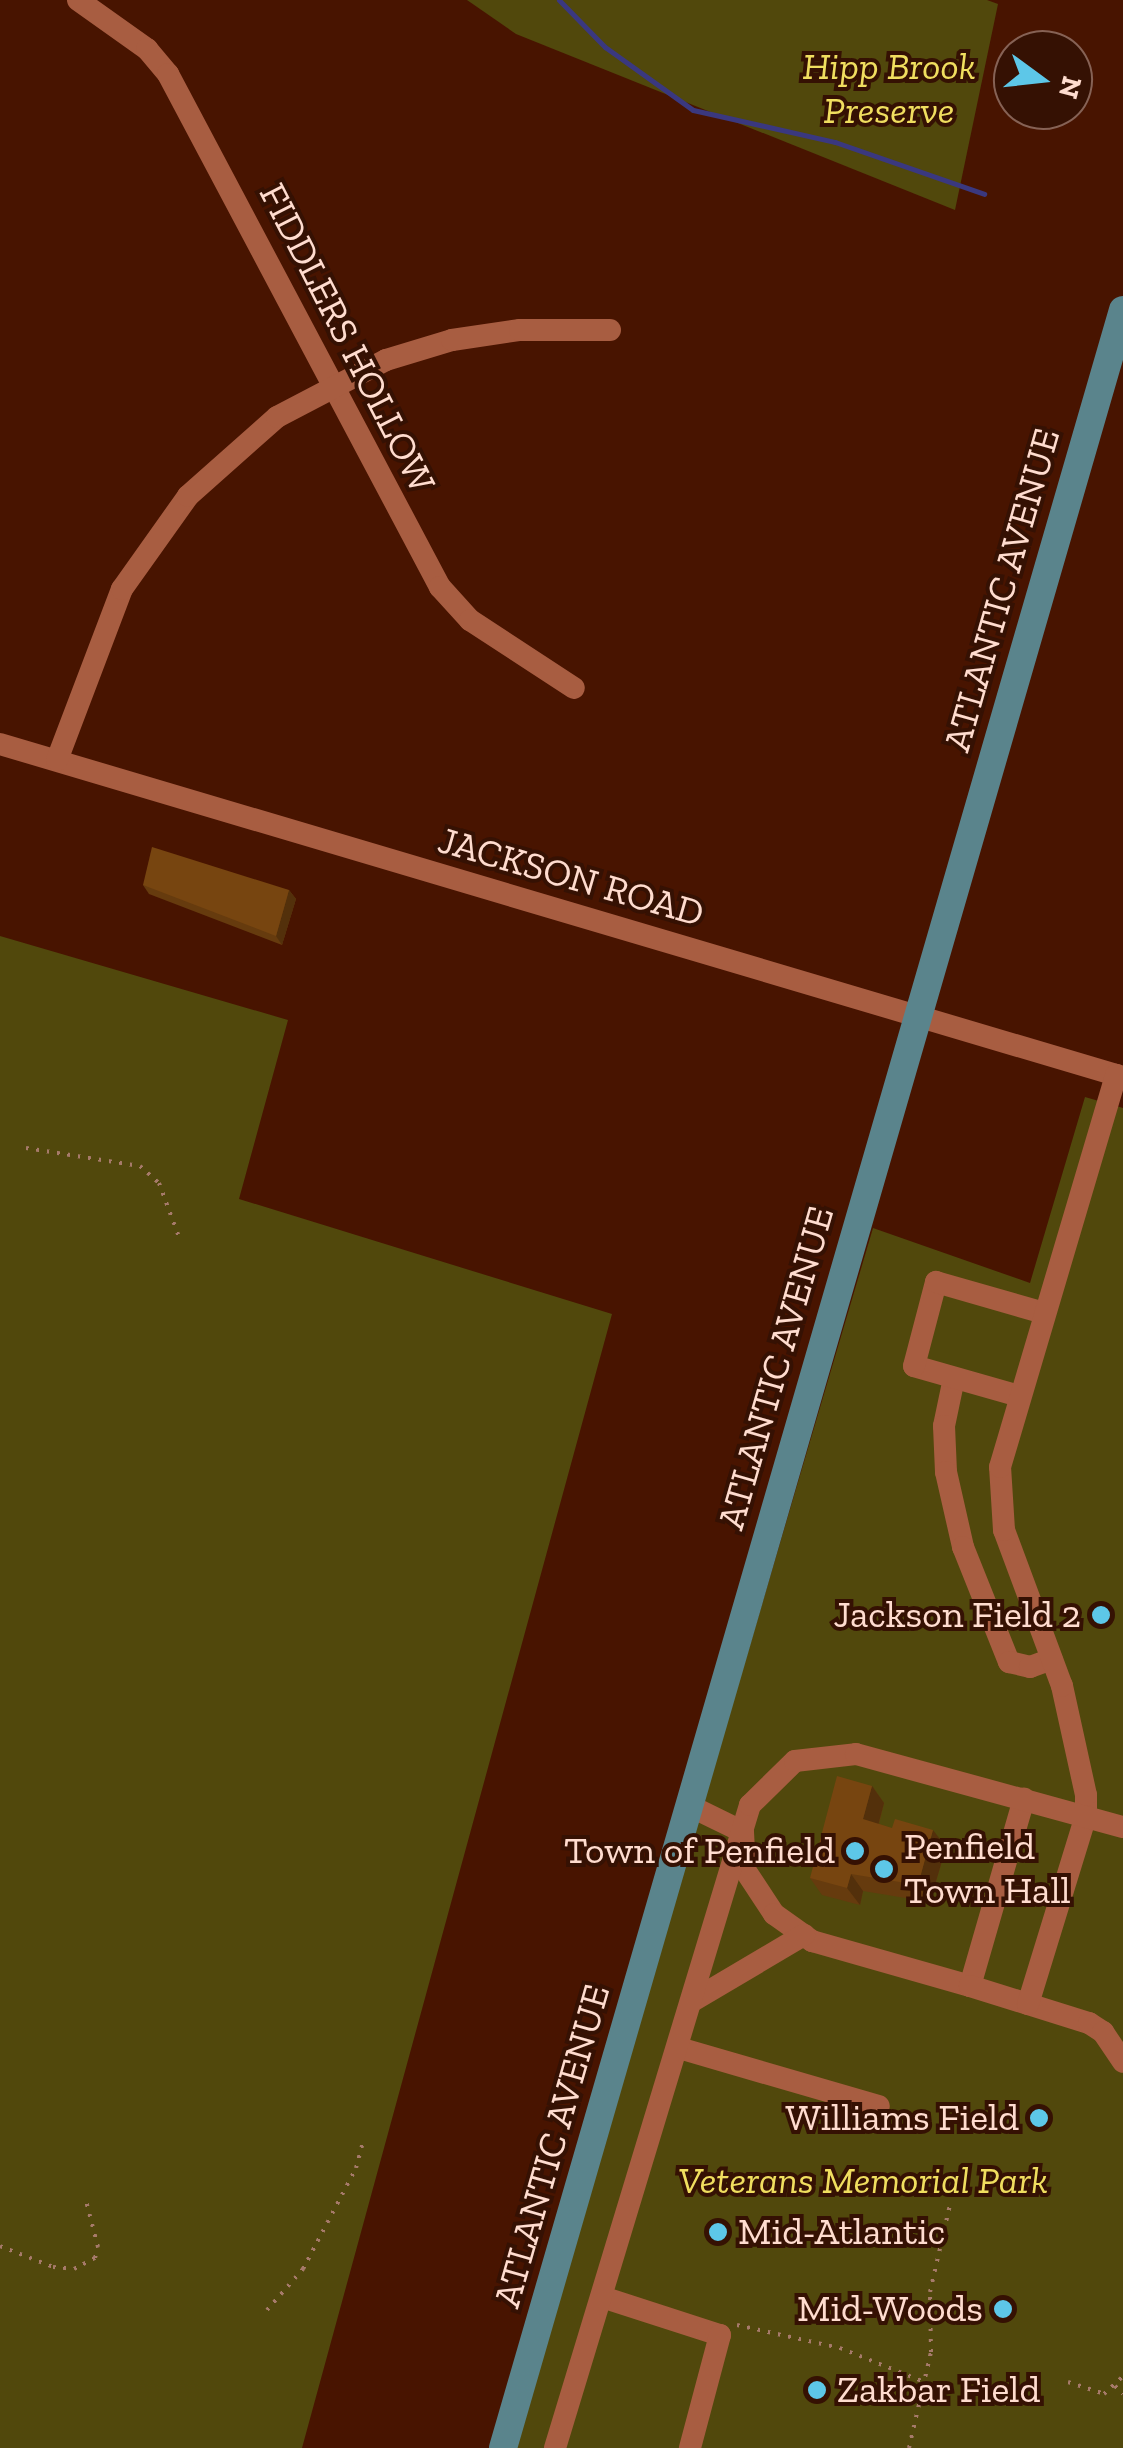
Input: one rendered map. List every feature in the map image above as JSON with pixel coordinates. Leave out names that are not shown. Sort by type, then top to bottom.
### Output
[{"type":"main road","name":"ATLANTIC AVENUE","points":[[503,2448],[700,1809],[917,1014],[1123,310]]},
{"type":"street","name":"FIDDLERS HOLLOW","points":[[78,0],[147,49],[168,74],[440,587],[470,620],[574,688]]},
{"type":"street","points":[[57,760],[96,646],[156,539],[223,462],[277,417],[331,386],[452,340],[520,330],[610,330]]},
{"type":"street","name":"JACKSON ROAD","points":[[0,744],[1119,1076]]},
{"type":"street","points":[[1028,2004],[1086,1815],[1084,1767],[1052,1659],[1020,1581],[999,1498],[1019,1396],[1119,1076]]},
{"type":"street","points":[[1019,1396],[914,1366],[936,1282],[1044,1313]]},
{"type":"street","points":[[954,1378],[945,1457],[962,1547],[1009,1662],[1020,1667],[1052,1659]]},
{"type":"street","points":[[554,2448],[745,1823],[795,1762],[856,1754],[1123,1827]]},
{"type":"street","points":[[970,1986],[1024,1799]]},
{"type":"street","points":[[700,1809],[745,1823]]},
{"type":"street","points":[[745,1823],[744,1870],[774,1914],[804,1935],[1028,2004],[1103,2032],[1123,2062]]},
{"type":"street","points":[[694,2000],[804,1935]]},
{"type":"street","points":[[679,2048],[879,2106]]},
{"type":"street","points":[[602,2297],[720,2335],[690,2448]]},
{"type":"path","points":[[26,1148],[140,1166],[159,1183],[179,1237]]},
{"type":"path","points":[[267,2310],[303,2269],[356,2168],[364,2141]]},
{"type":"path","points":[[0,2246],[53,2267],[74,2268],[95,2258],[86,2200]]},
{"type":"path","points":[[910,2448],[930,2352],[930,2292],[950,2204]]},
{"type":"path","points":[[720,2335],[739,2323],[774,2330],[922,2381]]},
{"type":"path","points":[[1068,2382],[1094,2395],[1116,2386],[1123,2376]]},
{"type":"path","points":[[1116,2386],[1123,2394]]},
{"type":"green space","name":"Hipp Brook Preserve","points":[[467,0],[987,0],[998,4],[955,210],[516,34]]},
{"type":"green space","points":[[0,936],[288,1020],[239,1199],[612,1314],[302,2448],[0,2448]]},
{"type":"green space","name":"Veterans Memorial Park","points":[[1085,1097],[1123,1108],[1123,2448],[513,2448],[873,1228],[1030,1283]]},
{"type":"building","points":[[152,847],[289,890],[276,936],[143,885]]},
{"type":"building","name":"Penfield Town Hall","points":[[837,1776],[872,1786],[863,1819],[892,1828],[895,1819],[933,1830],[918,1885],[851,1874],[847,1888],[810,1878]]},
{"type":"waterway","points":[[559,0],[605,47],[693,110],[835,142],[984,194]]},
{"type":"place","name":"Jackson Field 2","points":[[1101,1615]]},
{"type":"place","name":"Town of Penfield","points":[[855,1851]]},
{"type":"place","name":"Penfield Town Hall","points":[[884,1869]]},
{"type":"place","name":"Williams Field","points":[[1039,2118]]},
{"type":"place","name":"Mid-Atlantic","points":[[718,2232]]},
{"type":"place","name":"Mid-Woods","points":[[1003,2309]]},
{"type":"place","name":"Zakbar Field","points":[[817,2390]]}]
